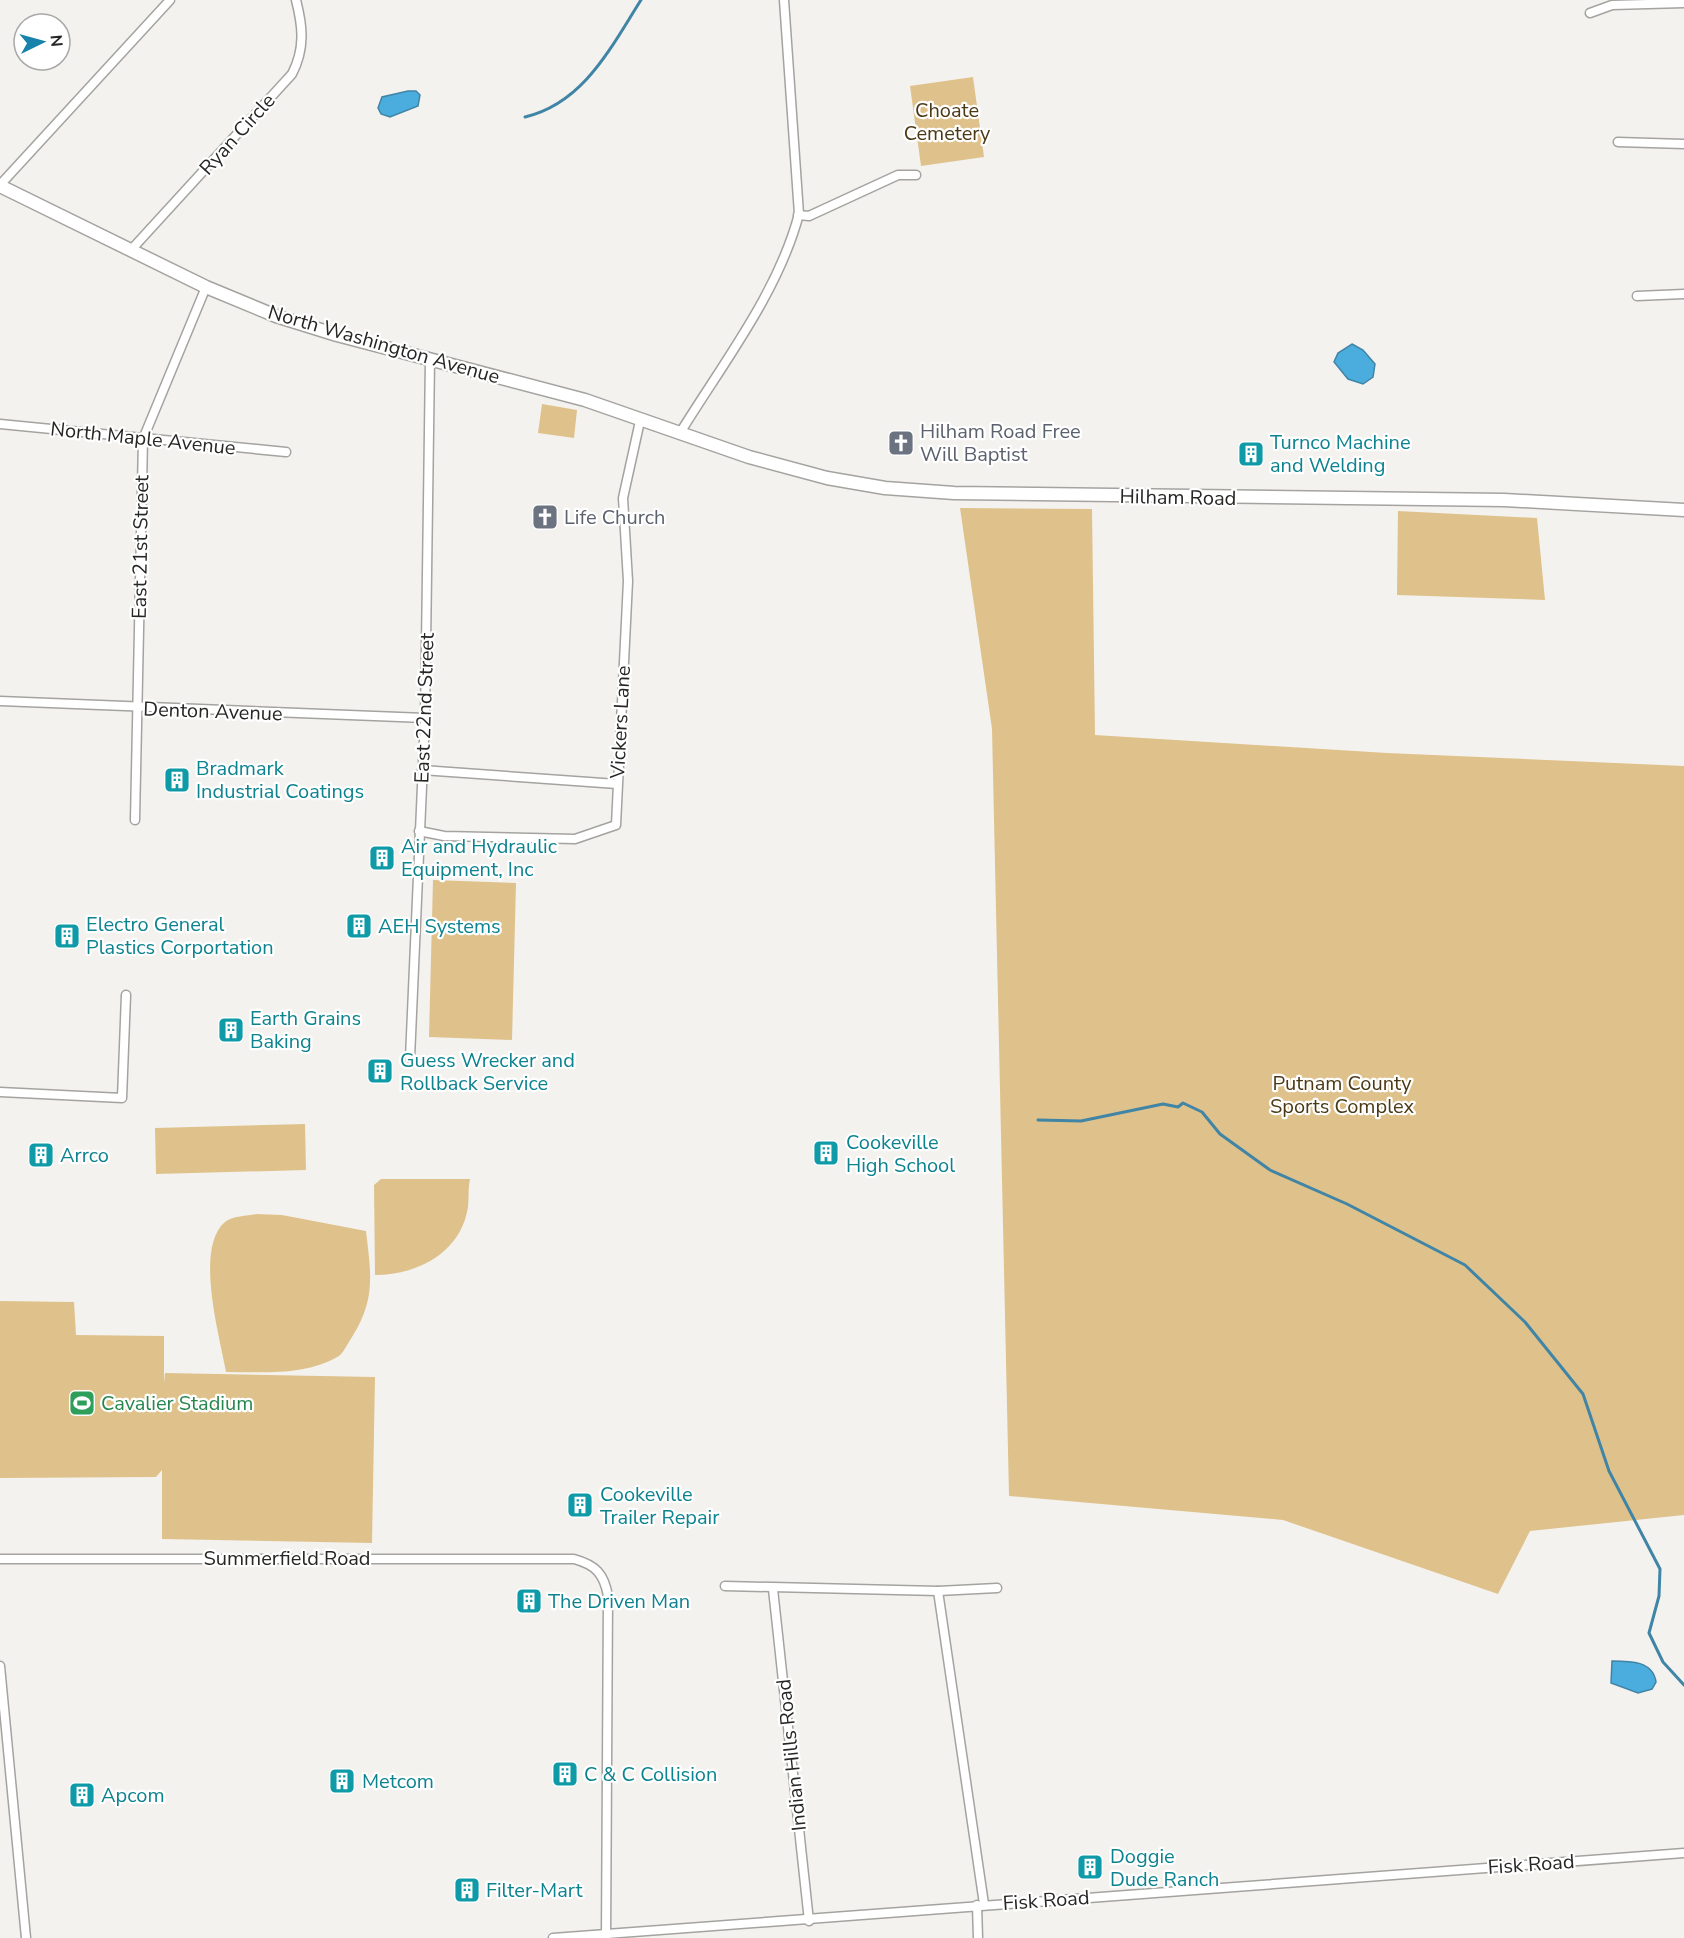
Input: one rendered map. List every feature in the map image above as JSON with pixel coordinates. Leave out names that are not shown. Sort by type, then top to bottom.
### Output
[{"type":"main road","name":"North Washington Avenue","points":[[0,186],[206,287],[286,319],[337,335],[585,400],[680,433]]},
{"type":"main road","name":"Hilham Road","points":[[680,433],[749,458],[827,478],[885,489],[954,493],[1504,500],[1684,510]]},
{"type":"street","points":[[0,186],[170,0]]},
{"type":"street","name":"Ryan Circle","points":[[131,250],[292,74],[300,58],[303,43],[302,21],[296,0]]},
{"type":"street","points":[[680,433],[771,285],[792,240],[798,215],[784,0]]},
{"type":"street","points":[[1590,13],[1612,5],[1684,3]]},
{"type":"street","points":[[1618,142],[1684,144]]},
{"type":"street","points":[[798,215],[809,216],[898,175],[916,175]]},
{"type":"street","name":"East 21st Street","points":[[135,820],[143,439],[206,287]]},
{"type":"street","points":[[1637,296],[1684,294]]},
{"type":"street","name":"East 22nd Street","points":[[410,1058],[425,718],[430,359]]},
{"type":"street","name":"Vickers Lane","points":[[419,831],[444,837],[576,839],[616,825],[628,581],[623,498],[640,421]]},
{"type":"street","name":"North Maple Avenue","points":[[0,424],[286,452]]},
{"type":"street","name":"Denton Avenue","points":[[0,701],[425,718]]},
{"type":"street","points":[[422,770],[617,784]]},
{"type":"street","points":[[0,1092],[122,1098],[126,995]]},
{"type":"street","name":"Summerfield Road","points":[[0,1559],[574,1559],[588,1563],[599,1571],[605,1581],[608,1596],[606,1936]]},
{"type":"street","points":[[725,1586],[773,1589],[938,1591],[997,1588]]},
{"type":"street","name":"Indian Hills Road","points":[[773,1589],[808,1921]]},
{"type":"street","points":[[938,1591],[980,1905],[978,1938]]},
{"type":"street","points":[[0,1666],[26,1938]]},
{"type":"street","name":"Fisk Road","points":[[553,1938],[808,1921],[980,1905],[1684,1852]]},
{"type":"green space","name":"Choate Cemetery","points":[[973,77],[984,157],[921,166],[910,86]]},
{"type":"green space","points":[[542,404],[577,410],[574,438],[538,433]]},
{"type":"green space","name":"Putnam County Sports Complex","points":[[960,508],[1092,509],[1095,735],[1387,753],[1684,766],[1684,1515],[1530,1531],[1498,1594],[1283,1520],[1009,1496],[992,729]]},
{"type":"green space","points":[[1398,511],[1537,518],[1545,600],[1397,595]]},
{"type":"green space","points":[[433,880],[516,883],[512,1040],[429,1037]]},
{"type":"green space","points":[[305,1124],[306,1170],[156,1174],[155,1128]]},
{"type":"green space","points":[[381,1179],[470,1179],[468,1207],[464,1223],[447,1249],[421,1266],[391,1274],[375,1275],[374,1185]]},
{"type":"green space","points":[[256,1214],[282,1215],[366,1231],[370,1273],[368,1298],[360,1323],[339,1356],[313,1367],[284,1372],[226,1372],[212,1294],[211,1251],[216,1234],[225,1222],[236,1217]]},
{"type":"green space","points":[[0,1301],[74,1302],[76,1335],[164,1336],[164,1383],[165,1373],[375,1377],[372,1543],[162,1539],[162,1470],[156,1477],[0,1478]]},
{"type":"water","points":[[416,91],[420,95],[418,106],[390,117],[381,114],[378,108],[382,97]]},
{"type":"water","points":[[1352,344],[1363,350],[1375,364],[1373,377],[1363,384],[1348,379],[1334,362],[1338,353]]},
{"type":"water","points":[[1612,1661],[1633,1662],[1646,1666],[1651,1670],[1656,1682],[1652,1689],[1638,1693],[1611,1683]]},
{"type":"waterway","points":[[525,117],[546,110],[580,86],[607,54],[641,0]]},
{"type":"waterway","points":[[1038,1120],[1081,1121],[1163,1104],[1178,1107],[1183,1103],[1202,1112],[1220,1134],[1270,1170],[1347,1204],[1465,1265],[1525,1322],[1583,1394],[1609,1471],[1660,1569],[1659,1596],[1649,1633],[1663,1662],[1684,1685]]},
{"type":"place","name":"Hilham Road Free Will Baptist","points":[[901,443]]},
{"type":"place","name":"Turnco Machine and Welding","points":[[1251,454]]},
{"type":"place","name":"Life Church","points":[[545,517]]},
{"type":"place","name":"Bradmark Industrial Coatings","points":[[177,780]]},
{"type":"place","name":"Air and Hydraulic Equipment, Inc","points":[[382,858]]},
{"type":"place","name":"AEH Systems","points":[[359,926]]},
{"type":"place","name":"Electro General Plastics Corportation","points":[[67,936]]},
{"type":"place","name":"Earth Grains Baking","points":[[231,1030]]},
{"type":"place","name":"Guess Wrecker and Rollback Service","points":[[380,1071]]},
{"type":"place","name":"Cookeville High School","points":[[826,1153]]},
{"type":"place","name":"Arrco","points":[[41,1155]]},
{"type":"place","name":"Cavalier Stadium","points":[[82,1403]]},
{"type":"place","name":"Cookeville Trailer Repair","points":[[580,1505]]},
{"type":"place","name":"The Driven Man","points":[[529,1601]]},
{"type":"place","name":"C & C Collision","points":[[565,1774]]},
{"type":"place","name":"Metcom","points":[[342,1781]]},
{"type":"place","name":"Apcom","points":[[82,1795]]},
{"type":"place","name":"Doggie Dude Ranch","points":[[1090,1867]]},
{"type":"place","name":"Filter-Mart","points":[[467,1890]]}]
